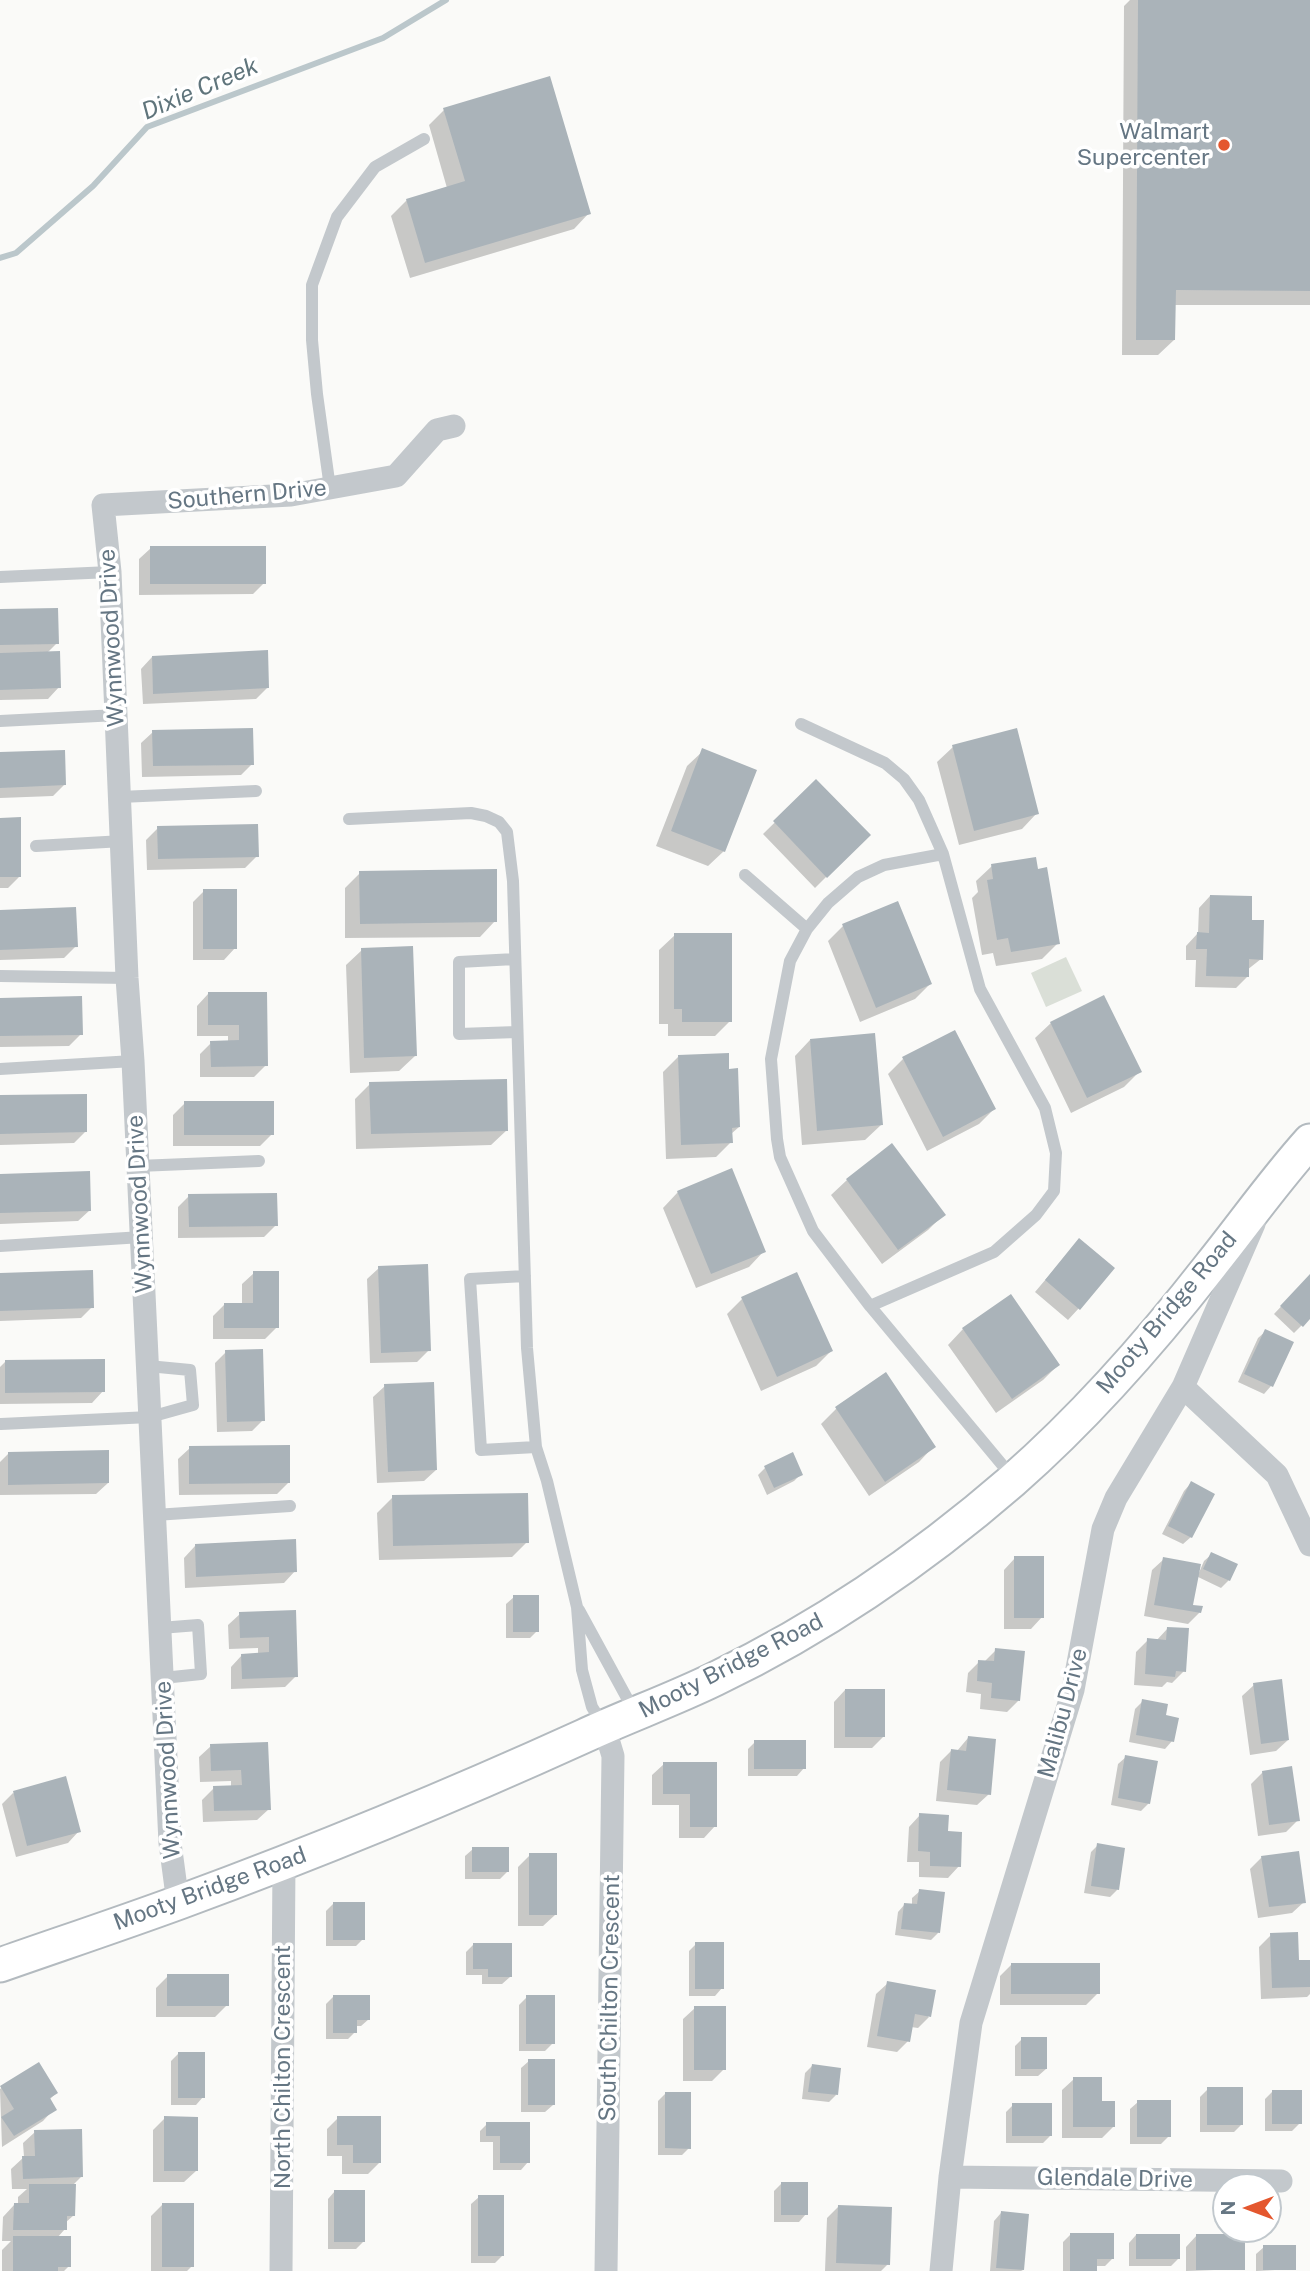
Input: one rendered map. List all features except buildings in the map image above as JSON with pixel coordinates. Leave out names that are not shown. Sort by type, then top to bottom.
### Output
[{"type":"main road","name":"Mooty Bridge Road","points":[[0,1965],[178,1903],[509,1770],[743,1665],[832,1615],[931,1547],[1014,1479],[1085,1410],[1211,1266],[1273,1183],[1310,1141]]},
{"type":"street","name":"Southern Drive","points":[[103,505],[291,495],[396,476],[437,430],[454,426]]},
{"type":"street","name":"Wynnwood Drive","points":[[103,505],[110,572],[127,978],[142,1237],[170,1843],[178,1903]]},
{"type":"street","name":"Malibu Drive","points":[[941,2271],[950,2177],[971,2023],[1073,1690],[1103,1529],[1116,1498],[1183,1387],[1273,1183]]},
{"type":"street","points":[[1183,1387],[1277,1475],[1310,1545]]},
{"type":"street","name":"South Chilton Crescent","points":[[604,1727],[613,1756],[606,2271]]},
{"type":"street","name":"North Chilton Crescent","points":[[281,2271],[284,1862]]},
{"type":"street","name":"Glendale Drive","points":[[950,2177],[1212,2180]]},
{"type":"lane","points":[[330,488],[312,340],[312,285],[337,218],[375,167],[424,139]]},
{"type":"lane","points":[[0,577],[110,572]]},
{"type":"lane","points":[[0,721],[117,715]]},
{"type":"lane","points":[[801,723],[885,763],[904,779],[919,800],[943,854],[980,989],[1045,1108],[1056,1153],[1054,1191],[1036,1215],[994,1252],[870,1306]]},
{"type":"lane","points":[[120,797],[256,791]]},
{"type":"lane","points":[[349,819],[471,813],[499,822],[507,832],[515,958],[527,1348],[536,1447],[547,1481],[577,1607],[582,1670],[592,1707],[604,1727]]},
{"type":"lane","points":[[36,846],[123,841]]},
{"type":"lane","points":[[943,854],[884,865],[858,877],[828,903],[807,929],[790,961],[771,1059],[778,1148],[813,1231],[870,1306],[1014,1479]]},
{"type":"lane","points":[[745,875],[807,929]]},
{"type":"lane","points":[[515,958],[459,961],[459,1034],[517,1032]]},
{"type":"lane","points":[[0,976],[127,978]]},
{"type":"lane","points":[[0,1069],[133,1061]]},
{"type":"lane","points":[[138,1166],[259,1161]]},
{"type":"lane","points":[[0,1246],[142,1237]]},
{"type":"lane","points":[[525,1276],[470,1279],[479,1424],[481,1450],[536,1447]]},
{"type":"lane","points":[[1,1424],[150,1417],[193,1405],[190,1370],[148,1366]]},
{"type":"lane","points":[[155,1515],[290,1506]]},
{"type":"lane","points":[[577,1607],[635,1714]]},
{"type":"lane","points":[[160,1628],[198,1625],[201,1674],[163,1678]]},
{"type":"shaded area","points":[[1066,957],[1082,991],[1046,1007],[1031,973]]},
{"type":"waterway","name":"Dixie Creek","points":[[0,258],[16,253],[93,186],[147,127],[383,38],[446,0]]},
{"type":"place","name":"Walmart Supercenter","points":[[1224,145]]}]
